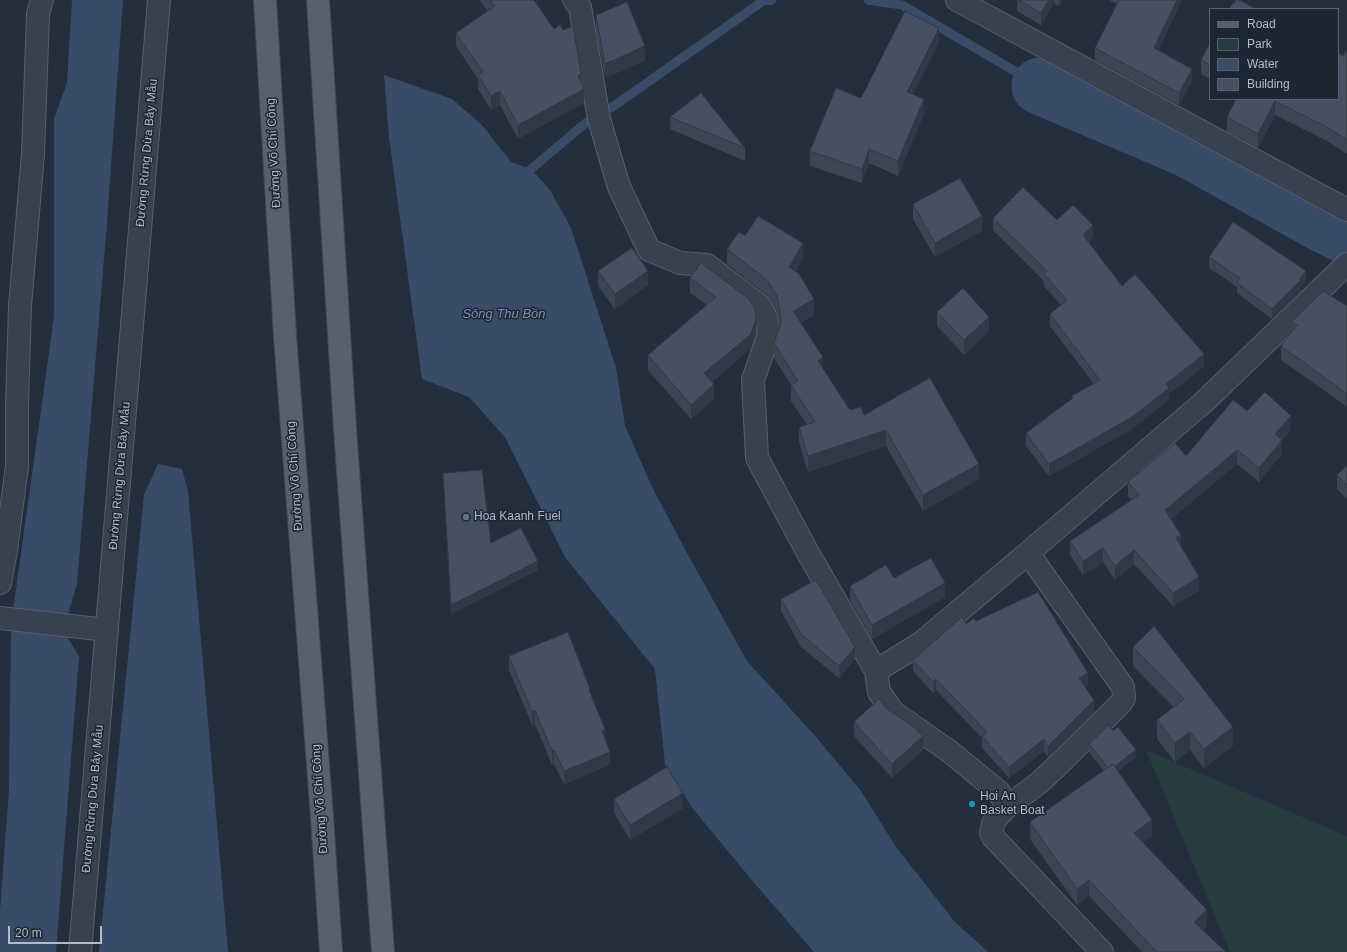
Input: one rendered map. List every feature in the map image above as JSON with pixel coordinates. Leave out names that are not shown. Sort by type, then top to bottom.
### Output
[{"type":"main road","name":"Đường Võ Chí Công","points":[[265,0],[285,336],[331,952]]},
{"type":"main road","points":[[318,0],[346,437],[383,952]]},
{"type":"street","points":[[0,583],[17,466],[20,306],[33,154],[38,14],[42,0]]},
{"type":"street","name":"Đường Rừng Dừa Bảy Mẫu","points":[[80,952],[98,629],[159,0]]},
{"type":"street","points":[[574,0],[580,7],[599,119],[619,187],[649,250],[680,263],[707,265],[759,305],[763,311],[767,321],[769,334],[753,380],[757,458],[808,554],[876,671],[879,692],[893,712],[949,751],[999,792],[1007,807]]},
{"type":"street","points":[[957,0],[1347,210]]},
{"type":"street","points":[[876,671],[921,643],[1205,401],[1347,264]]},
{"type":"street","points":[[1028,553],[1124,687],[1124,698],[1122,702],[1040,782],[1007,807],[997,817],[993,824],[991,833],[993,837],[1102,952]]},
{"type":"street","points":[[6,619],[98,629]]},
{"type":"green space","points":[[1146,750],[1347,836],[1347,952],[1230,952]]},
{"type":"water","points":[[72,0],[123,0],[107,222],[77,584],[63,631],[79,656],[56,952],[0,952],[0,911],[9,789],[11,625],[54,317],[54,119],[67,83]]},
{"type":"water","name":"Sông Thu Bồn","points":[[384,75],[452,99],[482,125],[511,162],[531,169],[550,190],[571,228],[616,368],[625,426],[653,489],[747,661],[816,737],[861,791],[896,847],[954,921],[988,952],[814,952],[693,809],[665,764],[655,669],[565,557],[505,437],[469,397],[422,379],[389,137]]},
{"type":"water","points":[[158,464],[182,469],[188,491],[228,952],[99,952],[144,495]]},
{"type":"building","points":[[490,0],[534,0],[554,29],[560,25],[563,30],[573,26],[581,74],[578,76],[584,89],[518,125],[500,91],[491,96],[478,75],[483,72],[456,33],[495,6]]},
{"type":"building","points":[[1019,0],[1049,0],[1041,13]]},
{"type":"building","points":[[1119,0],[1177,0],[1154,48],[1192,69],[1179,93],[1095,48]]},
{"type":"building","points":[[1236,0],[1239,0],[1254,8],[1230,8],[1233,3],[1234,4]]},
{"type":"building","points":[[627,2],[645,46],[605,64],[596,15]]},
{"type":"building","points":[[905,11],[939,28],[907,92],[924,99],[898,161],[869,149],[862,169],[810,151],[836,88],[861,98]]},
{"type":"building","points":[[1209,45],[1209,64],[1201,60]]},
{"type":"building","points":[[1347,50],[1347,140],[1327,127],[1275,101],[1258,134],[1227,117],[1236,100],[1339,100],[1339,54],[1343,56]]},
{"type":"building","points":[[701,93],[745,148],[670,117]]},
{"type":"building","points":[[960,178],[982,216],[935,243],[913,204]]},
{"type":"building","points":[[1023,187],[1057,220],[1073,205],[1093,225],[1083,235],[1122,286],[1135,274],[1204,354],[1166,384],[1169,388],[1132,417],[1049,464],[1026,433],[1073,398],[1072,396],[1100,380],[1050,314],[1067,300],[1044,274],[1047,271],[993,218]]},
{"type":"building","points":[[758,216],[803,243],[789,267],[799,274],[814,299],[793,311],[823,357],[818,361],[850,410],[861,407],[864,415],[930,378],[979,464],[923,495],[886,430],[808,456],[799,427],[815,422],[791,385],[798,381],[774,343],[781,323],[777,295],[767,280],[727,249],[739,232],[745,236]]},
{"type":"building","points":[[1233,222],[1306,271],[1299,279],[1301,280],[1272,309],[1237,283],[1240,278],[1209,257]]},
{"type":"building","points":[[632,248],[648,271],[615,294],[598,271]]},
{"type":"building","points":[[701,263],[749,299],[754,307],[756,318],[751,334],[704,373],[714,384],[691,405],[648,355],[716,297],[690,278]]},
{"type":"building","points":[[963,288],[989,317],[964,340],[937,312]]},
{"type":"building","points":[[1323,291],[1347,306],[1346,393],[1281,346],[1297,325],[1292,321]]},
{"type":"building","points":[[1265,392],[1291,416],[1275,434],[1282,440],[1259,468],[1237,450],[1165,510],[1181,535],[1176,538],[1199,577],[1173,593],[1134,550],[1115,566],[1103,548],[1083,561],[1070,541],[1139,495],[1128,482],[1175,443],[1186,456],[1233,400],[1247,411]]},
{"type":"building","points":[[1347,465],[1347,485],[1337,475]]},
{"type":"building","name":"Hoa Kaanh Fuel","points":[[482,470],[491,543],[521,528],[538,561],[451,605],[443,473]]},
{"type":"building","points":[[931,558],[945,583],[872,625],[850,586],[886,565],[894,578]]},
{"type":"building","points":[[816,580],[855,647],[839,666],[801,634],[781,599]]},
{"type":"building","points":[[1038,592],[1088,673],[1079,678],[1094,700],[1048,746],[1044,739],[1009,767],[982,736],[987,732],[936,679],[933,682],[913,660],[962,617],[966,624],[974,618],[976,621]]},
{"type":"building","points":[[1154,626],[1233,727],[1204,749],[1190,732],[1175,743],[1157,720],[1184,699],[1133,647]]},
{"type":"building","points":[[568,632],[605,729],[602,731],[610,752],[564,771],[554,750],[552,751],[535,710],[532,712],[509,656]]},
{"type":"building","points":[[879,699],[886,708],[916,729],[923,736],[892,764],[854,722]]},
{"type":"building","points":[[1109,725],[1113,731],[1118,727],[1136,750],[1115,766],[1113,764],[1108,768],[1089,744]]},
{"type":"building","points":[[1113,764],[1152,820],[1134,833],[1207,910],[1194,922],[1226,952],[1157,952],[1089,880],[1077,889],[1030,822]]},
{"type":"building","points":[[667,767],[683,793],[630,825],[614,799]]},
{"type":"waterway","points":[[611,108],[763,1],[772,0]]},
{"type":"waterway","points":[[868,0],[902,5],[1040,86]]},
{"type":"waterway","points":[[1040,86],[1188,149],[1347,236]]},
{"type":"waterway","points":[[522,179],[531,169],[587,122]]},
{"type":"place","name":"Hoa Kaanh Fuel","points":[[466,517]]},
{"type":"place","name":"Hoi An Basket Boat","points":[[972,804]]}]
